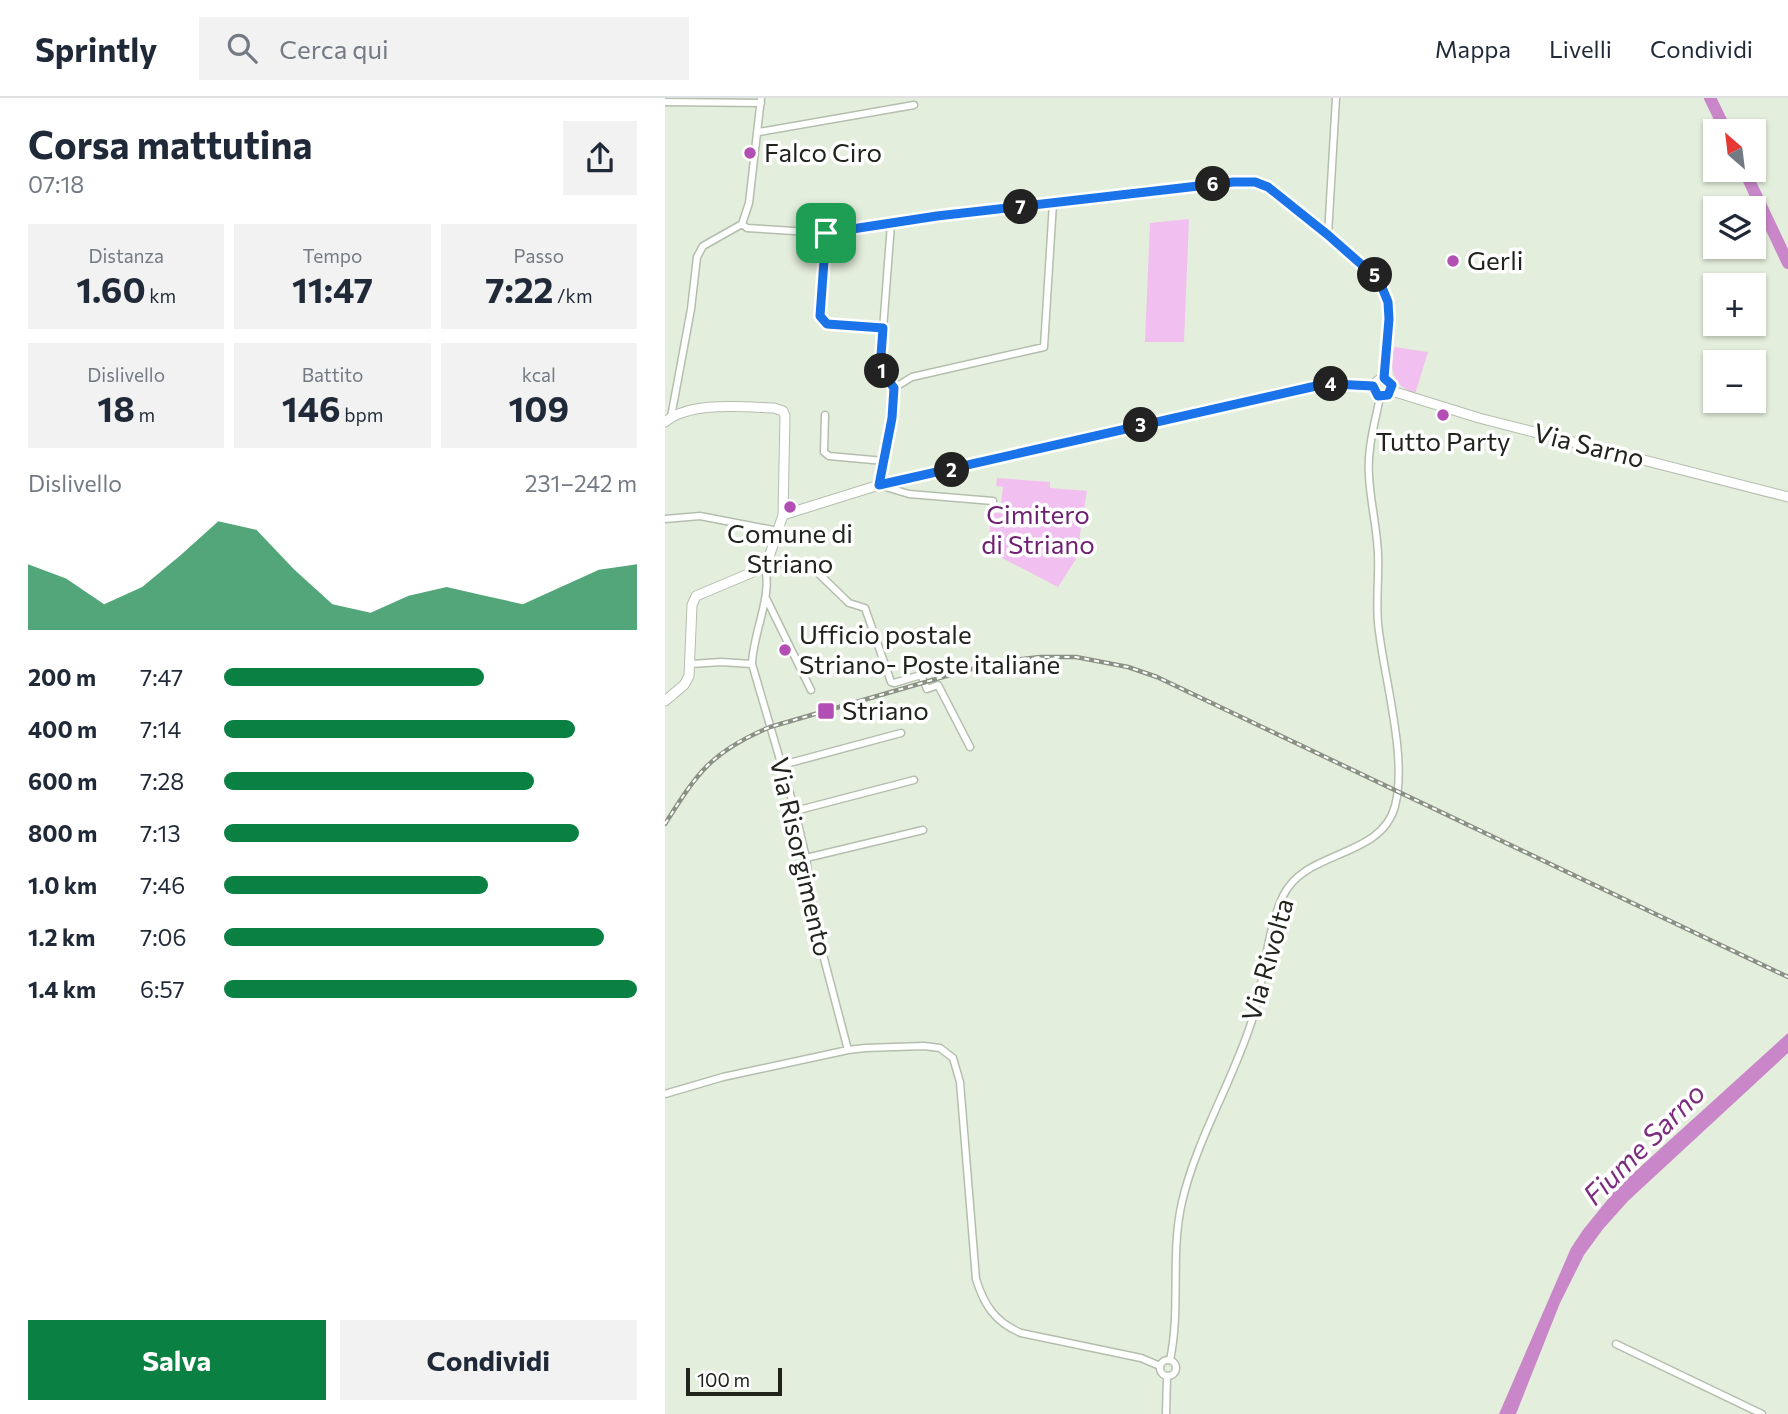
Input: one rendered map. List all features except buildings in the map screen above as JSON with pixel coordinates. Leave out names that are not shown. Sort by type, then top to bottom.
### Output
[{"type":"main road","points":[[1384,378],[1391,383],[1392,391],[1386,397],[1380,397],[1374,392],[1373,386],[1378,379],[1384,378]]},
{"type":"main road","points":[[783,515],[879,485],[1316,386],[1373,386]]},
{"type":"main road","name":"Via Sarno","points":[[1392,391],[1479,418],[1788,497]]},
{"type":"main road","name":"Via Risorgimento","points":[[668,419],[711,408],[773,408],[783,411],[783,515],[766,561]]},
{"type":"main road","points":[[665,701],[684,685],[689,676],[692,606],[696,596],[753,572],[766,561]]},
{"type":"street","points":[[1328,235],[1336,98]]},
{"type":"street","points":[[665,102],[761,101],[749,203],[742,224],[703,246],[697,257],[691,309],[668,419]]},
{"type":"street","points":[[759,132],[914,105]]},
{"type":"street","points":[[742,224],[747,228],[826,233],[937,216],[1233,182],[1255,182],[1268,187],[1379,280],[1385,294],[1389,319],[1384,378]]},
{"type":"street","points":[[894,388],[912,377],[1044,347],[1053,203]]},
{"type":"street","points":[[891,224],[880,369],[894,388],[892,418],[879,485],[909,494],[993,501]]},
{"type":"street","points":[[826,233],[820,316],[827,324],[883,328]]},
{"type":"street","name":"Via Rivolta","points":[[1170,1360],[1175,1340],[1177,1232],[1182,1202],[1196,1158],[1254,1015],[1277,913],[1284,894],[1293,881],[1305,871],[1378,833],[1388,823],[1395,808],[1398,776],[1396,747],[1378,621],[1377,526],[1369,476],[1369,451],[1380,397]]},
{"type":"street","points":[[825,415],[824,452],[829,456],[884,461]]},
{"type":"street","points":[[665,519],[700,516],[778,531]]},
{"type":"street","points":[[766,561],[817,572],[849,603],[865,608],[891,682],[922,675],[926,689],[938,685],[970,747]]},
{"type":"street","name":"Via Risorgimento","points":[[766,561],[766,598],[753,644],[752,664],[795,811],[806,858],[816,928],[848,1050]]},
{"type":"street","points":[[766,598],[811,690]]},
{"type":"street","points":[[691,664],[752,664]]},
{"type":"street","points":[[782,765],[901,733]]},
{"type":"street","points":[[795,811],[914,780]]},
{"type":"street","points":[[806,858],[923,830]]},
{"type":"street","points":[[665,1094],[723,1077],[848,1050],[940,1048],[953,1058],[958,1072],[965,1123],[975,1279],[982,1299],[1003,1324],[1021,1333],[1141,1358],[1160,1366]]},
{"type":"street","points":[[1616,1343],[1762,1414]]},
{"type":"street","points":[[1170,1360],[1176,1368],[1174,1374],[1167,1376],[1161,1372],[1160,1366],[1164,1361],[1170,1360]]},
{"type":"street","points":[[1166,1414],[1167,1376]]},
{"type":"green space","points":[[1189,219],[1184,342],[1145,342],[1150,223]]},
{"type":"green space","points":[[1394,347],[1428,352],[1415,394],[1401,385],[1394,375]]},
{"type":"green space","name":"Cimitero di Striano","points":[[997,478],[1050,482],[1050,488],[1087,491],[1076,559],[1058,587],[987,550],[992,513],[1000,513],[1003,487],[996,486]]},
{"type":"shaded area","name":"Fiume Sarno","points":[[1788,1033],[1788,1053],[1628,1201],[1603,1229],[1584,1255],[1560,1303],[1516,1414],[1499,1414],[1571,1248],[1583,1230],[1617,1188]]},
{"type":"waterway","points":[[1710,98],[1720,119]]},
{"type":"waterway","points":[[1750,182],[1788,263]]},
{"type":"railway","points":[[665,824],[687,790],[708,765],[733,745],[770,727],[967,670],[1040,657],[1076,657],[1128,667],[1157,677],[1788,977]]},
{"type":"place","name":"Falco Ciro","points":[[750,153]]},
{"type":"place","name":"Gerli","points":[[1453,261]]},
{"type":"place","name":"Tutto Party","points":[[1443,415]]},
{"type":"place","name":"Comune di Striano","points":[[790,507]]},
{"type":"place","name":"Ufficio postale Striano- Poste italiane","points":[[785,650]]},
{"type":"place","name":"Striano","points":[[826,711]]},
{"type":"route","points":[[1233,182],[1255,182],[1268,187],[1379,280],[1388,302],[1389,319],[1384,378],[1391,383],[1392,391],[1383,397],[1374,392],[1373,386],[1316,386],[879,485],[892,418],[894,388],[880,369],[883,328],[827,324],[820,316],[826,233],[937,216],[1233,182]]}]
